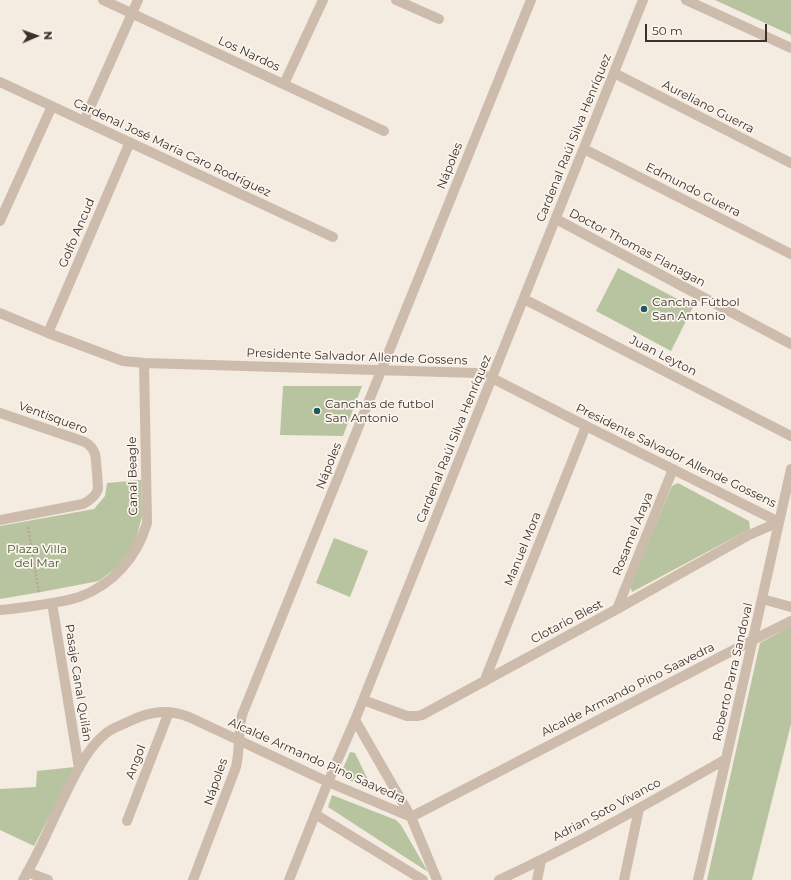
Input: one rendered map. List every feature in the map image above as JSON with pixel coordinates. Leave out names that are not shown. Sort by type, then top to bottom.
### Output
[{"type":"street","name":"Los Nardos","points":[[102,0],[384,131]]},
{"type":"street","points":[[84,121],[138,0]]},
{"type":"street","points":[[284,84],[323,0]]},
{"type":"street","points":[[396,0],[439,19]]},
{"type":"street","name":"Nápoles","points":[[193,880],[236,767],[239,755],[240,725],[242,715],[531,0]]},
{"type":"street","name":"Cardenal Raúl Silva Henríquez","points":[[289,880],[328,782],[355,720],[643,0]]},
{"type":"street","points":[[686,0],[791,48]]},
{"type":"street","name":"Aureliano Guerra","points":[[614,73],[791,163]]},
{"type":"street","name":"Cardenal José María Caro Rodríguez","points":[[0,82],[333,237]]},
{"type":"street","points":[[0,222],[52,106]]},
{"type":"street","name":"Golfo Ancud","points":[[48,333],[130,142]]},
{"type":"street","name":"Edmundo Guerra","points":[[584,149],[791,254]]},
{"type":"street","name":"Doctor Thomas Flanagan","points":[[556,219],[791,344]]},
{"type":"street","name":"Juan Leyton","points":[[524,299],[791,436]]},
{"type":"street","points":[[0,313],[48,333]]},
{"type":"street","name":"Presidente Salvador Allende Gossens","points":[[48,333],[123,361],[144,363],[476,373],[492,378],[779,522]]},
{"type":"street","name":"Canal Beagle","points":[[0,610],[52,603],[79,597],[103,585],[129,561],[144,533],[147,523],[144,363]]},
{"type":"street","name":"Ventisquero","points":[[0,413],[89,444],[95,454],[98,489],[93,498],[83,504],[0,520]]},
{"type":"street","name":"Manuel Mora","points":[[484,682],[586,426]]},
{"type":"street","name":"Rosamel Araya","points":[[617,609],[673,469]]},
{"type":"street","name":"Roberto Parra Sandoval","points":[[698,880],[791,469]]},
{"type":"street","name":"Clotario Blest","points":[[363,700],[407,716],[417,716],[427,713],[749,535],[779,522]]},
{"type":"street","points":[[762,598],[791,607]]},
{"type":"street","name":"Pasaje Canal Quilán","points":[[52,603],[79,768]]},
{"type":"street","name":"Alcalde Armando Pino Saavedra","points":[[25,876],[79,768],[91,748],[106,732],[145,715],[157,712],[169,712],[189,717],[328,782],[411,817],[791,621]]},
{"type":"street","name":"Angol","points":[[127,821],[169,712]]},
{"type":"street","points":[[355,720],[411,817],[437,880]]},
{"type":"street","name":"Adrian Soto Vivanco","points":[[499,880],[541,861],[726,759]]},
{"type":"street","points":[[624,880],[639,808]]},
{"type":"street","points":[[315,814],[423,880]]},
{"type":"street","points":[[537,880],[541,861]]},
{"type":"street","points":[[25,876],[48,880]]},
{"type":"path","points":[[26,515],[41,604]]},
{"type":"green space","points":[[715,0],[791,0],[791,35]]},
{"type":"green space","name":"Cancha Fútbol San Antonio","points":[[618,268],[693,307],[671,351],[596,311]]},
{"type":"green space","name":"Canchas de futbol San Antonio","points":[[283,386],[362,386],[343,436],[280,435]]},
{"type":"green space","name":"Plaza Villa del Mar","points":[[141,480],[142,516],[136,540],[124,561],[116,568],[99,581],[0,599],[0,526],[94,509],[105,496],[107,483]]},
{"type":"green space","points":[[678,483],[749,521],[750,529],[632,592],[630,586],[672,486]]},
{"type":"green space","points":[[334,538],[368,551],[350,597],[316,583]]},
{"type":"green space","points":[[791,626],[791,724],[752,880],[707,880],[760,643]]},
{"type":"green space","points":[[350,752],[355,753],[369,782],[368,786],[364,786],[341,777],[341,773]]},
{"type":"green space","points":[[75,767],[34,846],[0,830],[0,789],[36,787],[37,771]]},
{"type":"green space","points":[[332,795],[396,820],[401,825],[428,872],[328,807]]},
{"type":"place","name":"Cancha Fútbol San Antonio","points":[[644,309]]},
{"type":"place","name":"Canchas de futbol San Antonio","points":[[317,411]]}]
